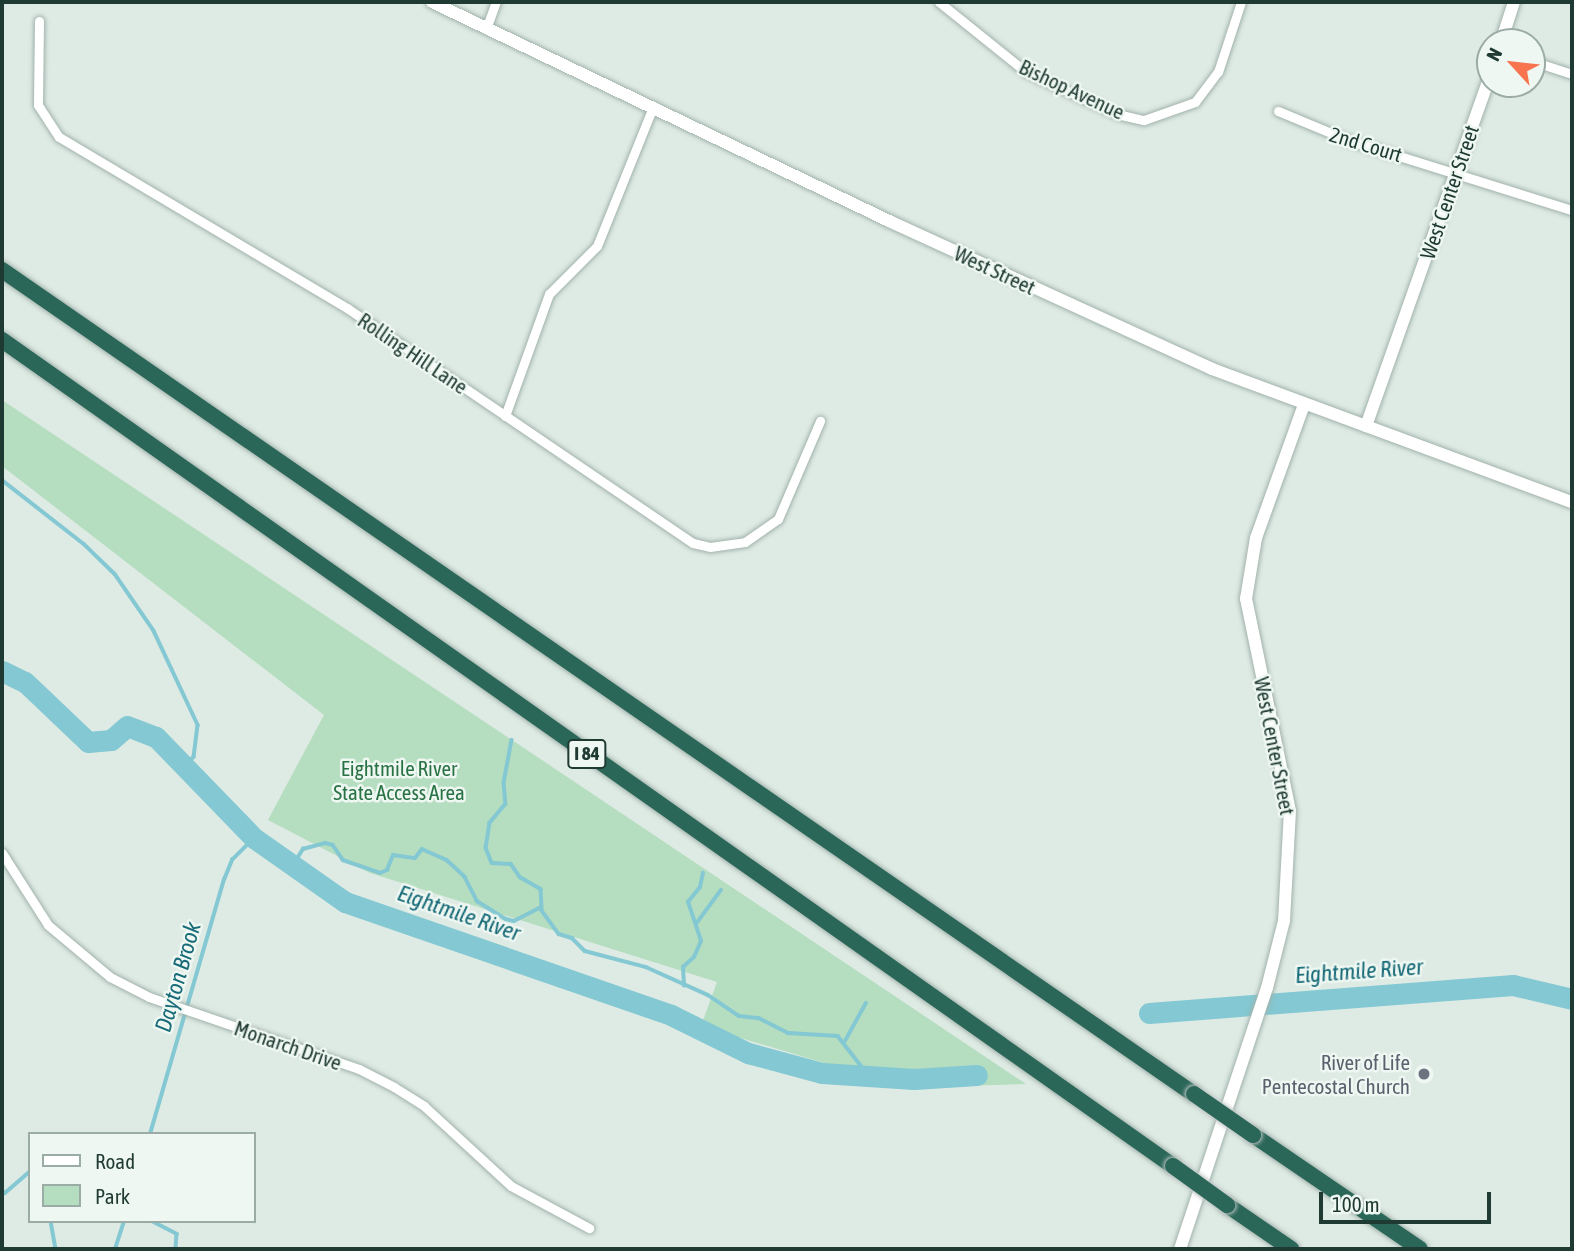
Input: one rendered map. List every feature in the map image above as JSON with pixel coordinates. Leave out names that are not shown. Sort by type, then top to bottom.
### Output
[{"type":"highway","points":[[2,270],[1420,1249]]},
{"type":"highway","name":"I 84","points":[[2,340],[1291,1249]]},
{"type":"street","name":"West Street","points":[[432,2],[1089,314],[1304,405],[1572,502]]},
{"type":"street","points":[[485,29],[496,2]]},
{"type":"street","name":"Bishop Avenue","points":[[939,2],[1026,72],[1117,114],[1144,120],[1195,102],[1218,72],[1241,2]]},
{"type":"street","points":[[1506,28],[1514,2]]},
{"type":"street","name":"Rolling Hill Lane","points":[[39,21],[38,105],[59,137],[347,308],[677,535],[710,547],[745,542],[778,519],[820,421]]},
{"type":"street","points":[[1546,66],[1572,74]]},
{"type":"street","name":"West Center Street","points":[[1366,426],[1482,98]]},
{"type":"street","points":[[505,416],[549,294],[597,246],[653,107]]},
{"type":"street","name":"2nd Court","points":[[1278,111],[1348,140],[1572,210]]},
{"type":"street","name":"West Center Street","points":[[1180,1249],[1267,988],[1289,884],[1290,811],[1278,737],[1251,631],[1248,569],[1304,405]]},
{"type":"street","name":"Monarch Drive","points":[[2,853],[48,925],[78,954],[110,977],[195,1013],[359,1069],[394,1087],[424,1106],[511,1186],[589,1228]]},
{"type":"green space","name":"Eightmile River State Access Area","points":[[2,400],[1026,1084],[928,1087],[864,1075],[701,1026],[717,982],[370,873],[268,820],[324,715],[2,466]]},
{"type":"waterway","points":[[2,480],[84,544],[115,574],[154,631],[198,725],[194,757],[185,766]]},
{"type":"waterway","name":"Eightmile River","points":[[2,671],[25,682],[88,742],[111,740],[127,726],[156,737],[254,838],[345,902],[671,1015],[748,1053],[822,1073],[914,1079],[977,1075]]},
{"type":"waterway","points":[[512,740],[504,783],[506,804],[490,823],[486,848],[492,863],[511,864],[520,877],[541,889],[542,910]]},
{"type":"waterway","name":"Dayton Brook","points":[[151,1132],[224,880],[232,860],[254,838]]},
{"type":"waterway","points":[[293,865],[303,849],[325,843],[333,845],[343,860],[380,873],[387,870],[393,855],[415,858],[422,849],[447,860],[465,877],[477,901],[506,919],[514,921],[540,908],[559,934],[572,938],[585,951],[646,967],[708,995],[739,1016],[759,1018],[788,1033],[838,1036],[869,1076]]},
{"type":"waterway","points":[[684,986],[683,967],[694,957],[701,941],[688,902],[700,887],[703,873]]},
{"type":"waterway","points":[[696,924],[721,890]]},
{"type":"waterway","name":"Eightmile River","points":[[1149,1013],[1513,985],[1572,999]]},
{"type":"waterway","points":[[845,1041],[866,1003]]},
{"type":"waterway","name":"Dayton Brook","points":[[2,1190],[5,1193],[28,1173]]},
{"type":"waterway","name":"Dayton Brook","points":[[51,1223],[56,1249]]},
{"type":"waterway","name":"Dayton Brook","points":[[115,1249],[123,1223]]},
{"type":"waterway","name":"Dayton Brook","points":[[156,1223],[177,1234],[176,1249]]},
{"type":"place","name":"River of Life Pentecostal Church","points":[[1424,1074]]}]
